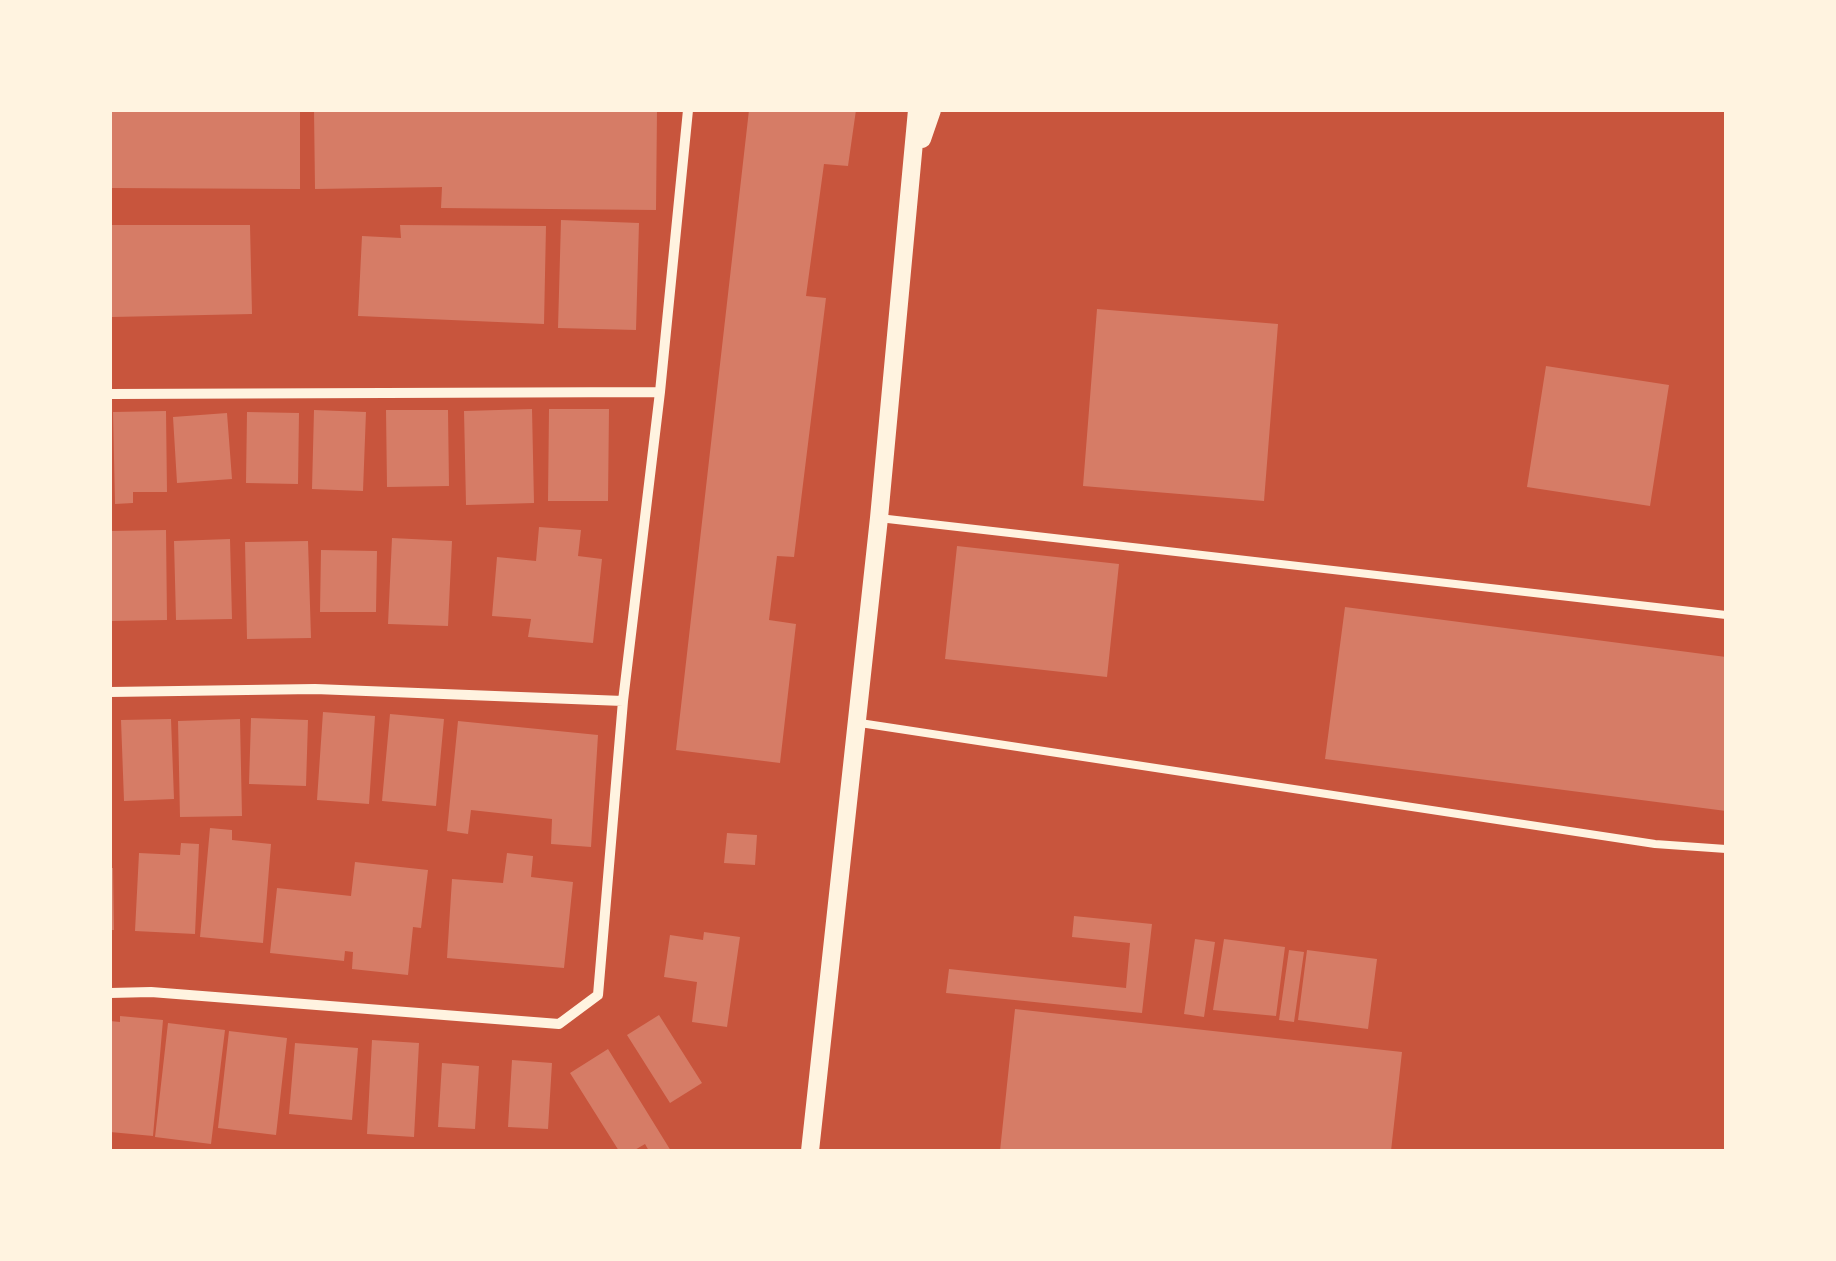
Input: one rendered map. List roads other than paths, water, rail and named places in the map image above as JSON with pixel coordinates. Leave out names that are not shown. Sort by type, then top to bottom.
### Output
[{"type":"street","points":[[110,993],[152,992],[560,1024],[598,995],[623,701],[688,110]]},
{"type":"street","points":[[810,1151],[880,518],[917,110]]},
{"type":"street","points":[[913,168],[932,110]]},
{"type":"street","points":[[110,394],[660,392]]},
{"type":"street","points":[[110,692],[315,689],[623,701]]},
{"type":"lane","points":[[880,518],[1726,614]]},
{"type":"lane","points":[[855,722],[1655,844],[1726,848]]}]
